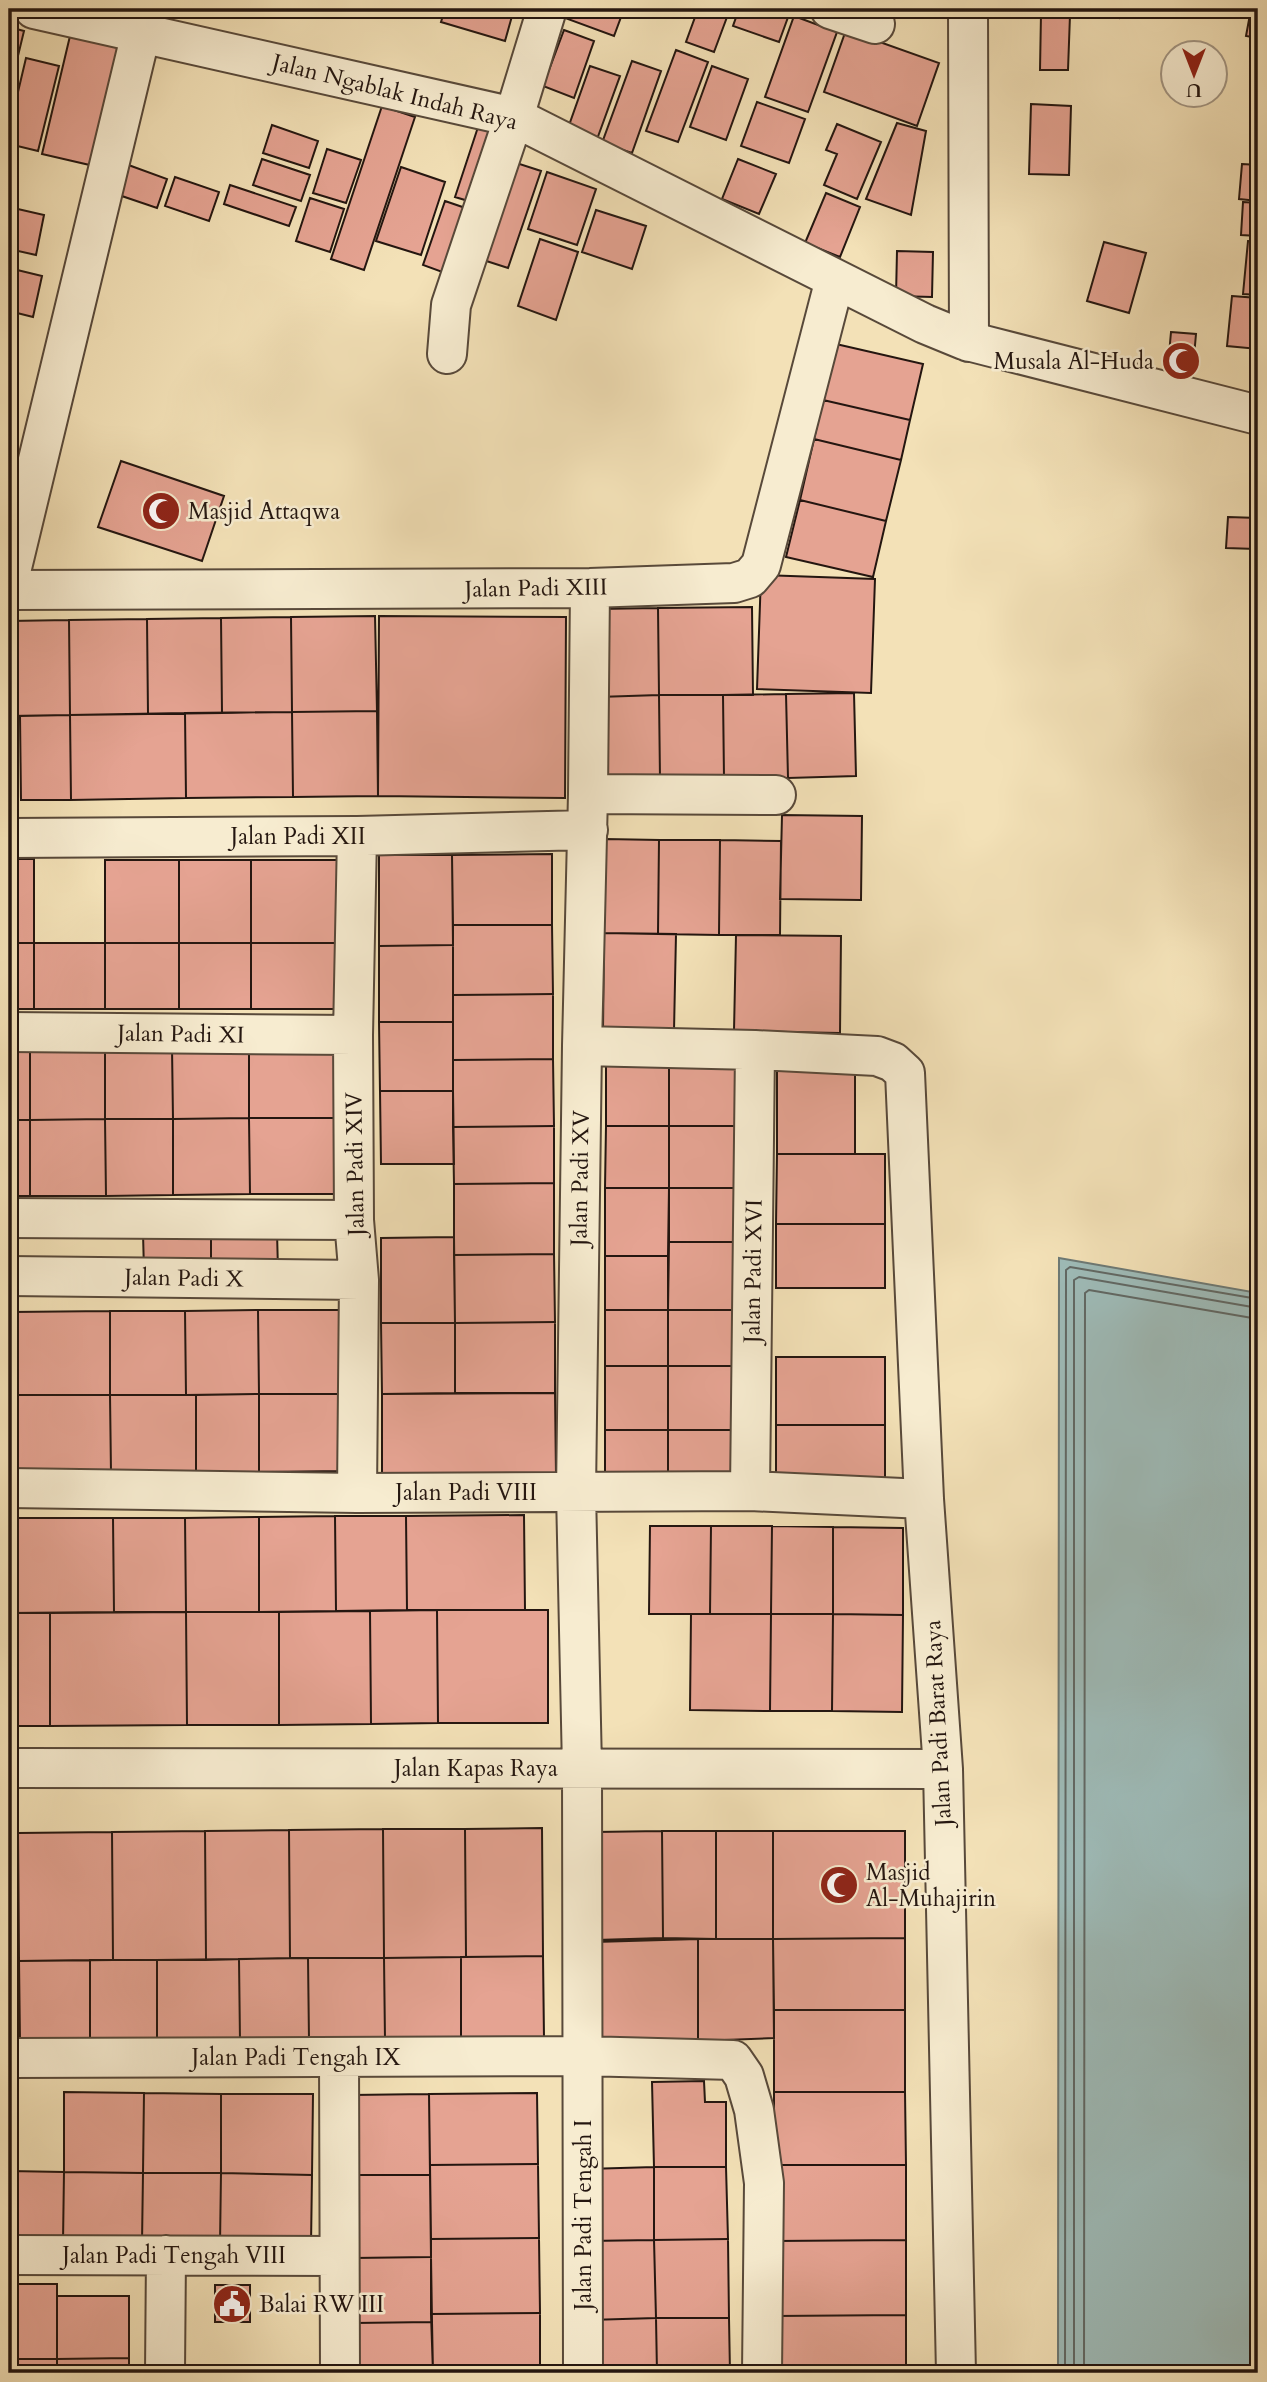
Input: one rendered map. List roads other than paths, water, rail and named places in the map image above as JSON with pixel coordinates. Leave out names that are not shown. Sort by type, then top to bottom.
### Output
[{"type":"street","name":"Jalan Ngablak Indah Raya","points":[[34,9],[128,23],[514,117],[925,324],[967,341],[1258,415]]},
{"type":"street","points":[[447,354],[452,306],[547,9]]},
{"type":"street","points":[[830,9],[874,24]]},
{"type":"street","points":[[967,341],[968,9]]},
{"type":"street","points":[[9,580],[128,23]]},
{"type":"street","name":"Jalan Padi XIII","points":[[9,590],[590,588],[734,583],[750,578],[761,565],[835,279]]},
{"type":"street","name":"Jalan Padi XV","points":[[582,1768],[576,1492],[590,588]]},
{"type":"street","name":"Jalan Padi XII","points":[[9,838],[357,836],[776,795]]},
{"type":"street","name":"Jalan Padi XIV","points":[[357,836],[353,1035],[354,1220],[359,1280],[357,1493]]},
{"type":"street","name":"Jalan Padi XI","points":[[9,1032],[353,1035]]},
{"type":"street","points":[[582,1046],[755,1050]]},
{"type":"street","name":"Jalan Padi Barat Raya","points":[[755,1050],[877,1056],[893,1062],[905,1073],[924,1499],[943,1769],[956,2373]]},
{"type":"street","name":"Jalan Padi XVI","points":[[750,1492],[755,1050]]},
{"type":"street","points":[[9,1218],[354,1220]]},
{"type":"street","name":"Jalan Padi X","points":[[9,1276],[359,1280]]},
{"type":"street","name":"Jalan Padi VIII","points":[[9,1488],[357,1493],[750,1492],[924,1499]]},
{"type":"street","name":"Jalan Kapas Raya","points":[[9,1768],[943,1769]]},
{"type":"street","name":"Jalan Padi Tengah I","points":[[582,1768],[583,2373]]},
{"type":"street","points":[[582,2056],[733,2060],[744,2076],[754,2110],[764,2183],[762,2373]]},
{"type":"street","name":"Jalan Padi Tengah IX","points":[[9,2058],[582,2056]]},
{"type":"street","points":[[339,2057],[340,2373]]},
{"type":"street","name":"Jalan Padi Tengah VIII","points":[[9,2255],[339,2256]]},
{"type":"street","points":[[165,2373],[166,2255]]},
{"type":"water","points":[[1059,1258],[1258,1293],[1258,2373],[1058,2373]]},
{"type":"place","name":"Musala Al-Huda","points":[[1181,361]]},
{"type":"place","name":"Masjid Attaqwa","points":[[161,511]]},
{"type":"place","name":"Masjid Al-Muhajirin","points":[[839,1885]]},
{"type":"place","name":"Balai RW III","points":[[232,2304]]}]
